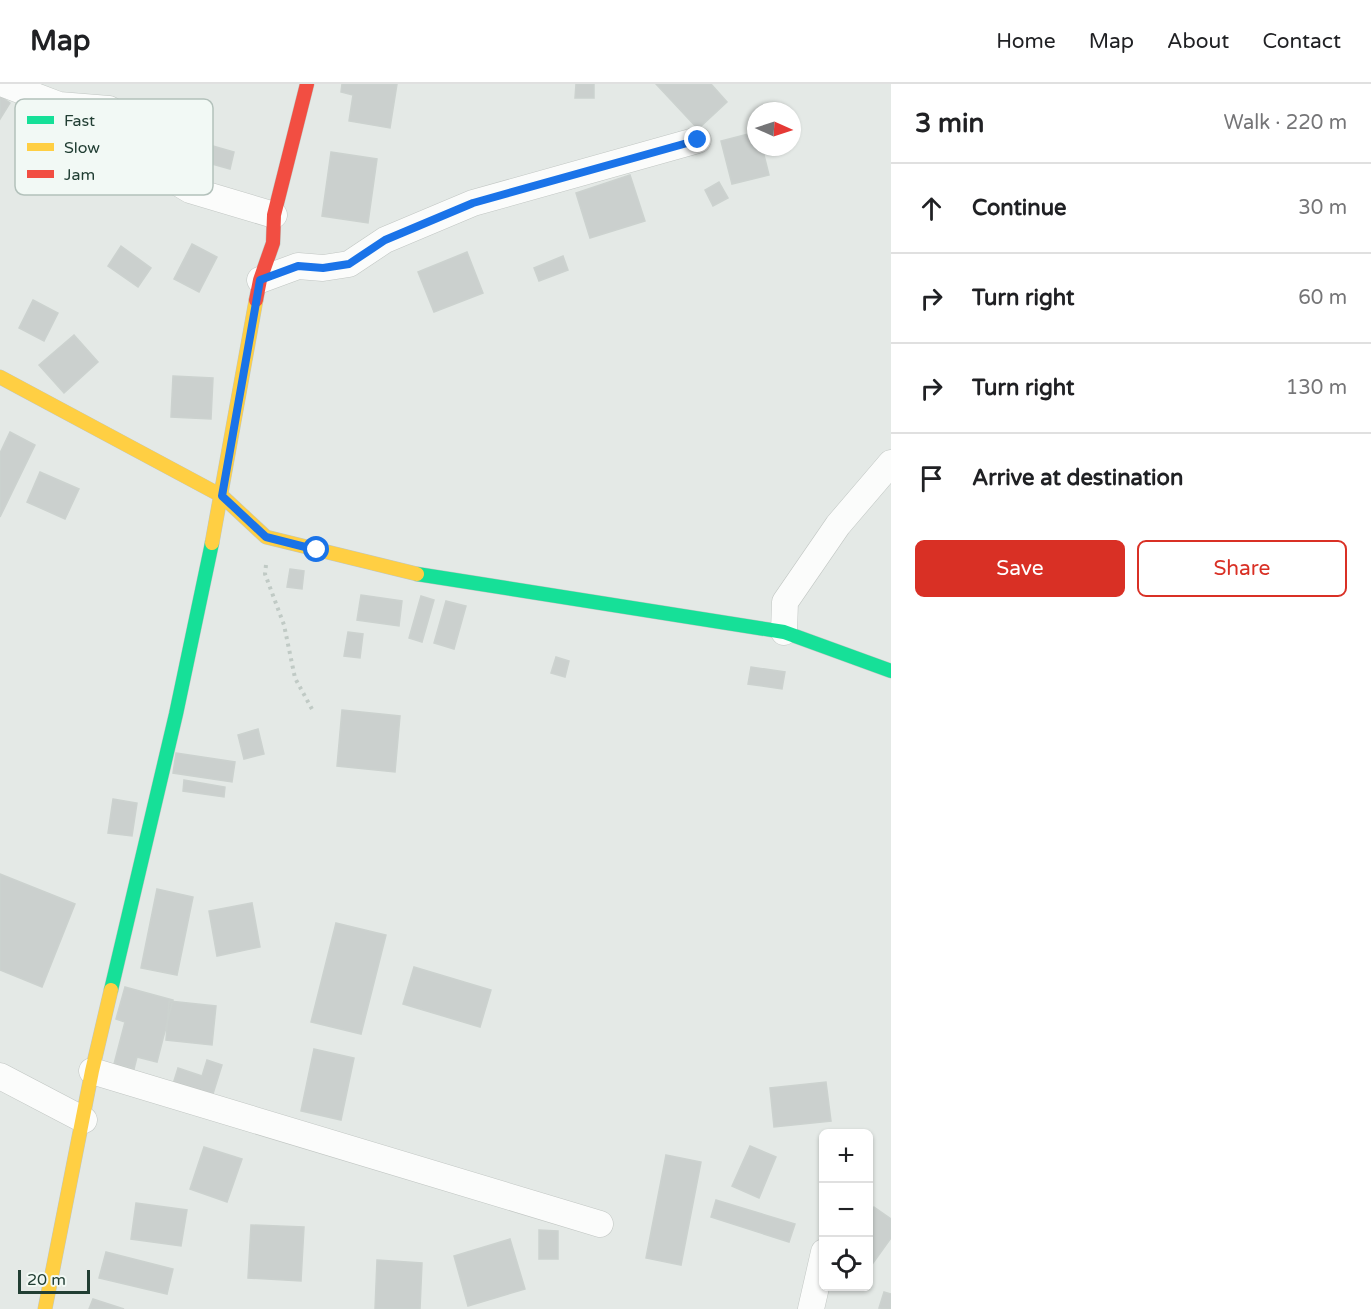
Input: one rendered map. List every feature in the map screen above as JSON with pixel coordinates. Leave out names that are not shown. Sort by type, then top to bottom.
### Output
[{"type":"street","points":[[4,84],[43,99]]},
{"type":"street","points":[[45,1309],[92,1071],[176,714],[222,496],[260,280],[273,243],[274,215],[307,84]]},
{"type":"street","points":[[260,280],[298,266],[323,268],[349,264],[385,240],[473,203],[698,140]]},
{"type":"street","points":[[207,195],[274,215]]},
{"type":"street","points":[[0,376],[222,496],[266,537],[369,564],[470,584],[784,632],[891,671]]},
{"type":"street","points":[[784,632],[785,602],[838,525],[891,464]]},
{"type":"street","points":[[92,1071],[600,1224]]},
{"type":"street","points":[[0,1076],[84,1120]]},
{"type":"street","points":[[811,1309],[819,1274]]},
{"type":"path","points":[[266,537],[266,574],[284,625],[295,678],[313,711]]},
{"type":"building","points":[[342,84],[397,84],[390,128],[349,121],[353,95],[341,92]]},
{"type":"building","points":[[576,84],[594,84],[594,98],[575,98]]},
{"type":"building","points":[[656,84],[711,84],[727,102],[698,129]]},
{"type":"building","points":[[0,96],[10,103],[0,119]]},
{"type":"building","points":[[747,134],[747,156],[764,156],[769,175],[732,184],[721,141]]},
{"type":"building","points":[[213,146],[234,152],[230,169],[213,164]]},
{"type":"building","points":[[331,152],[377,159],[368,223],[322,216]]},
{"type":"building","points":[[630,175],[645,221],[590,238],[576,193]]},
{"type":"building","points":[[719,182],[728,198],[713,206],[705,190]]},
{"type":"building","points":[[192,244],[217,257],[199,292],[174,279]]},
{"type":"building","points":[[121,246],[151,268],[138,287],[108,266]]},
{"type":"building","points":[[467,252],[483,293],[434,312],[418,272]]},
{"type":"building","points":[[563,256],[568,270],[539,281],[534,268]]},
{"type":"building","points":[[33,300],[58,313],[44,341],[19,328]]},
{"type":"building","points":[[74,335],[98,362],[64,393],[39,365]]},
{"type":"building","points":[[173,376],[213,378],[211,419],[171,417]]},
{"type":"building","points":[[10,432],[35,445],[0,517],[0,453]]},
{"type":"building","points":[[40,472],[79,489],[65,519],[27,502]]},
{"type":"building","points":[[290,569],[304,571],[302,589],[287,587]]},
{"type":"building","points":[[361,595],[402,601],[399,626],[357,620]]},
{"type":"building","points":[[421,596],[434,600],[422,642],[409,638]]},
{"type":"building","points":[[446,601],[466,606],[454,649],[434,643]]},
{"type":"building","points":[[348,632],[363,634],[360,658],[344,656]]},
{"type":"building","points":[[556,657],[569,661],[565,677],[551,673]]},
{"type":"building","points":[[751,667],[785,672],[782,689],[748,684]]},
{"type":"building","points":[[342,710],[400,716],[395,772],[337,766]]},
{"type":"building","points":[[258,729],[264,754],[244,759],[238,735]]},
{"type":"building","points":[[176,753],[235,762],[232,782],[173,773]]},
{"type":"building","points":[[184,780],[225,787],[224,797],[183,791]]},
{"type":"building","points":[[113,799],[137,803],[132,836],[108,833]]},
{"type":"building","points":[[0,874],[75,904],[42,987],[0,970]]},
{"type":"building","points":[[157,889],[193,897],[177,975],[141,968]]},
{"type":"building","points":[[252,903],[260,947],[217,956],[209,911]]},
{"type":"building","points":[[336,923],[386,935],[361,1034],[311,1022]]},
{"type":"building","points":[[414,967],[491,990],[480,1027],[403,1004]]},
{"type":"building","points":[[125,987],[173,1000],[157,1062],[137,1057],[134,1069],[114,1064],[125,1022],[116,1019]]},
{"type":"building","points":[[169,1001],[216,1006],[212,1045],[166,1040]]},
{"type":"building","points":[[314,1049],[354,1058],[341,1120],[301,1111]]},
{"type":"building","points":[[207,1060],[222,1065],[212,1097],[173,1084],[178,1068],[202,1076]]},
{"type":"building","points":[[826,1082],[831,1121],[774,1127],[770,1088]]},
{"type":"building","points":[[750,1146],[776,1157],[759,1198],[732,1186]]},
{"type":"building","points":[[204,1147],[242,1159],[227,1202],[190,1189]]},
{"type":"building","points":[[666,1155],[701,1162],[681,1265],[646,1258]]},
{"type":"building","points":[[716,1200],[795,1224],[789,1242],[711,1217]]},
{"type":"building","points":[[136,1203],[187,1210],[181,1246],[131,1239]]},
{"type":"building","points":[[873,1208],[891,1219],[891,1238],[873,1263],[873,1237]]},
{"type":"building","points":[[251,1225],[304,1227],[301,1281],[248,1278]]},
{"type":"building","points":[[539,1230],[558,1231],[558,1259],[539,1259]]},
{"type":"building","points":[[510,1239],[525,1289],[468,1306],[454,1256]]},
{"type":"building","points":[[106,1252],[173,1269],[167,1294],[99,1278]]},
{"type":"building","points":[[377,1260],[422,1263],[420,1309],[375,1309]]},
{"type":"building","points":[[884,1292],[891,1294],[891,1309],[879,1308]]},
{"type":"building","points":[[93,1299],[124,1309],[89,1309]]},
{"type":"traffic: fast","points":[[111,990],[176,714],[212,543]]},
{"type":"traffic: fast","points":[[417,574],[784,632],[891,671]]},
{"type":"traffic: slow","points":[[212,543],[256,300]]},
{"type":"traffic: slow","points":[[0,377],[222,496],[266,537],[417,574]]},
{"type":"traffic: slow","points":[[45,1309],[92,1071],[111,990]]},
{"type":"traffic: jam","points":[[256,300],[260,280],[273,243],[274,215],[307,84]]},
{"type":"route","points":[[317,550],[266,537],[222,496],[260,280],[298,266],[323,268],[349,264],[385,240],[473,203],[698,140]]}]
